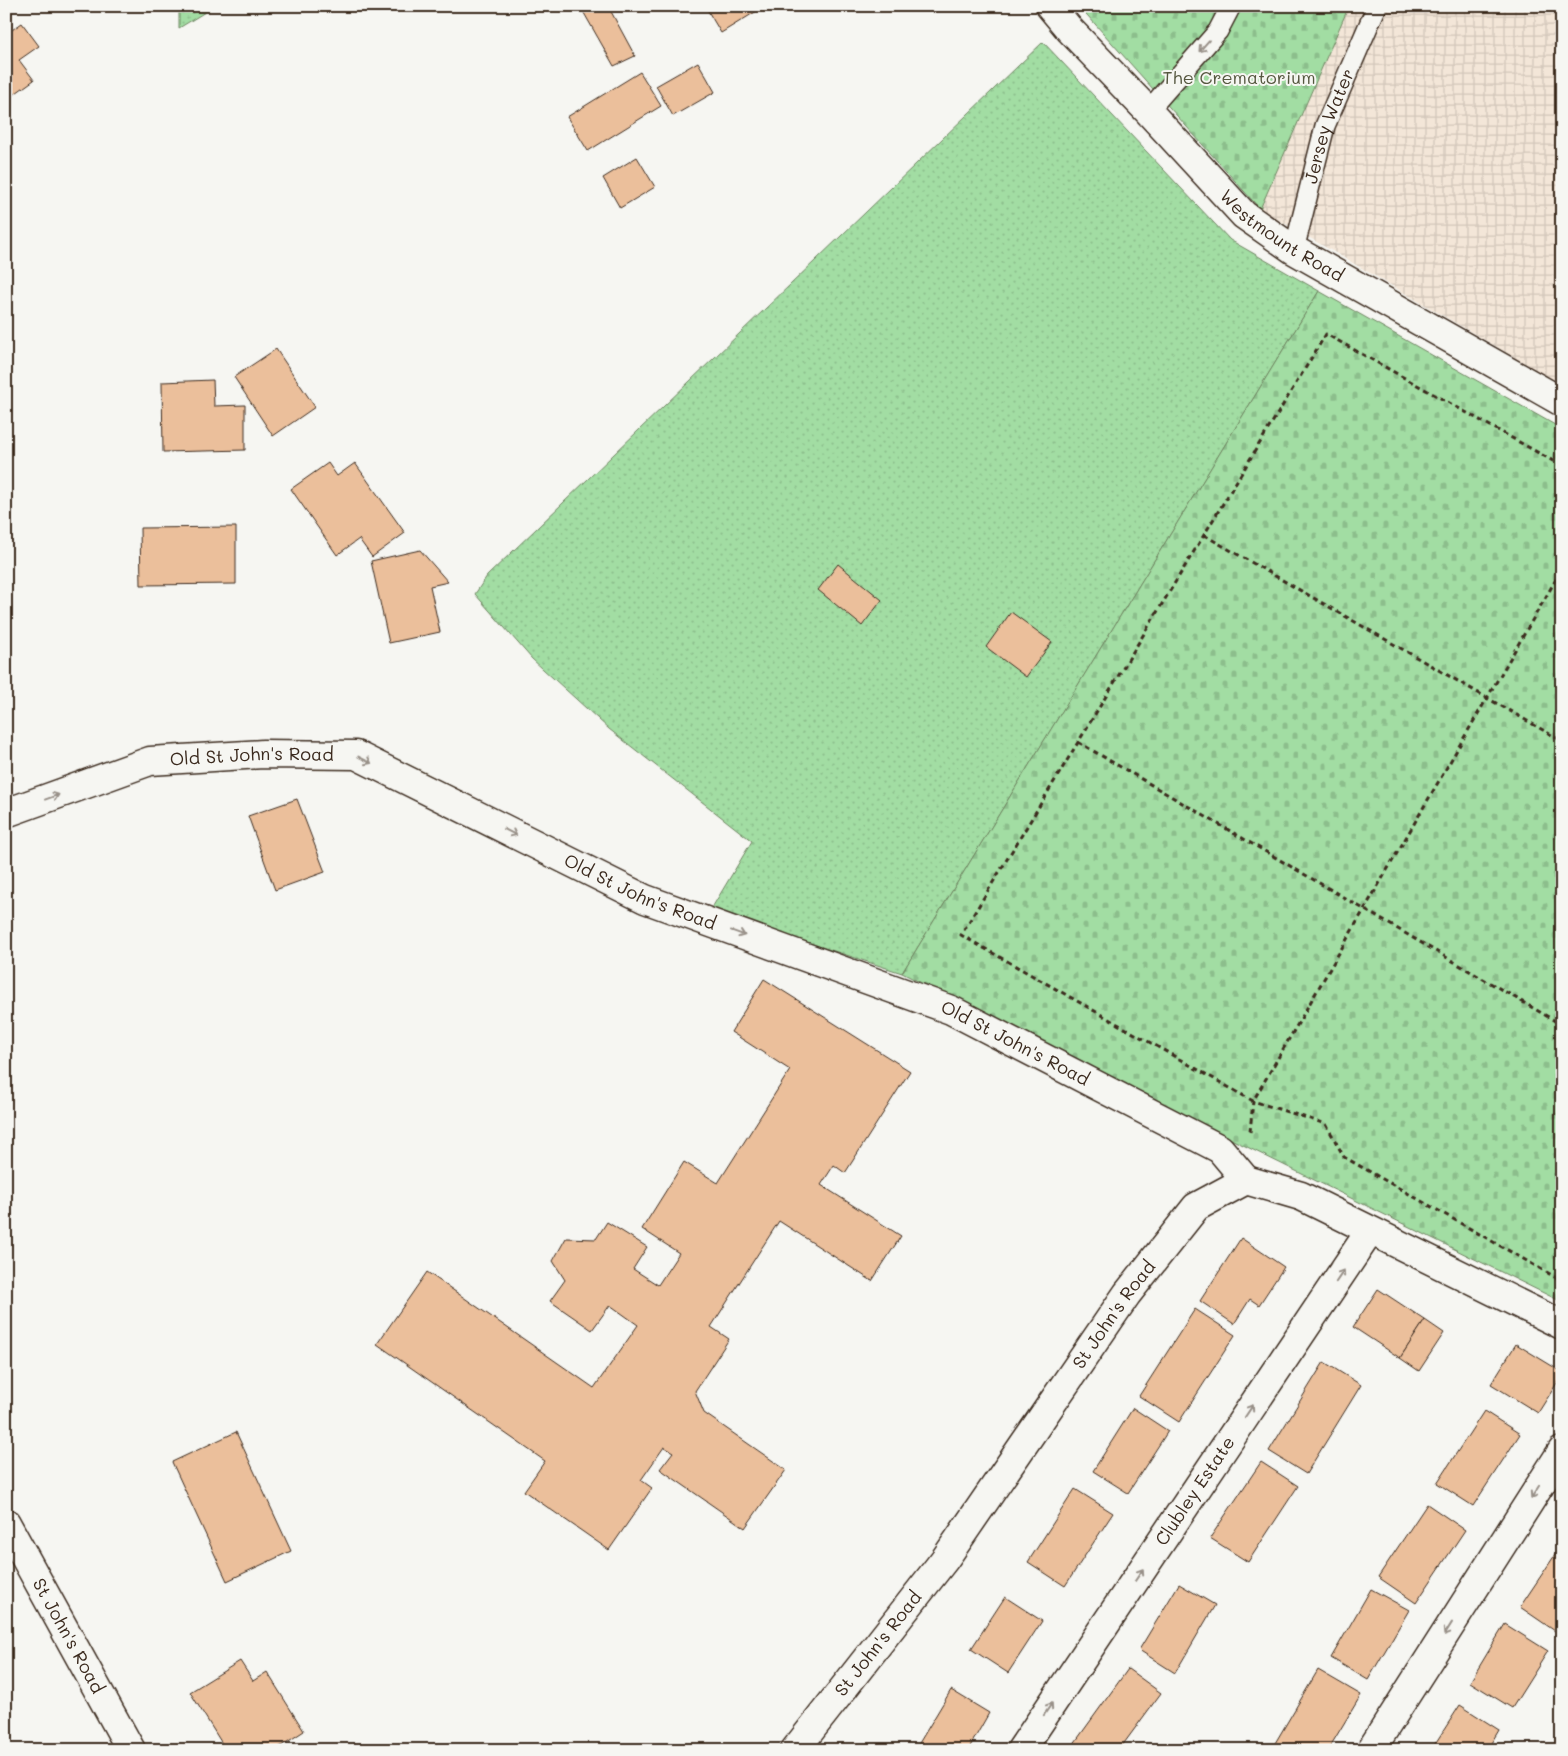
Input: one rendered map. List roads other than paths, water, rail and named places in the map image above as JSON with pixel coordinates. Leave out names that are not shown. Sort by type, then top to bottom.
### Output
[{"type":"street","name":"Westmount Road","points":[[1050,6],[1070,30],[1244,215],[1294,250],[1562,402]]},
{"type":"street","name":"Old St John's Road","points":[[6,813],[150,761],[262,754],[356,755],[645,899],[951,1010],[1220,1149],[1246,1180]]},
{"type":"street","points":[[1246,1180],[1301,1196],[1562,1325]]},
{"type":"street","name":"St John's Road","points":[[795,1750],[945,1559],[1127,1294],[1196,1207],[1246,1180]]},
{"type":"street","name":"Clubley Estate","points":[[1021,1750],[1370,1230]]},
{"type":"street","points":[[1371,1750],[1562,1451]]},
{"type":"street","name":"St John's Road","points":[[6,1522],[130,1750]]},
{"type":"lane","points":[[1148,111],[1218,31],[1231,6]]},
{"type":"lane","name":"Jersey Water","points":[[1294,250],[1325,126],[1377,6]]},
{"type":"park label","name":"The Crematorium","points":[[1239,78]]}]
